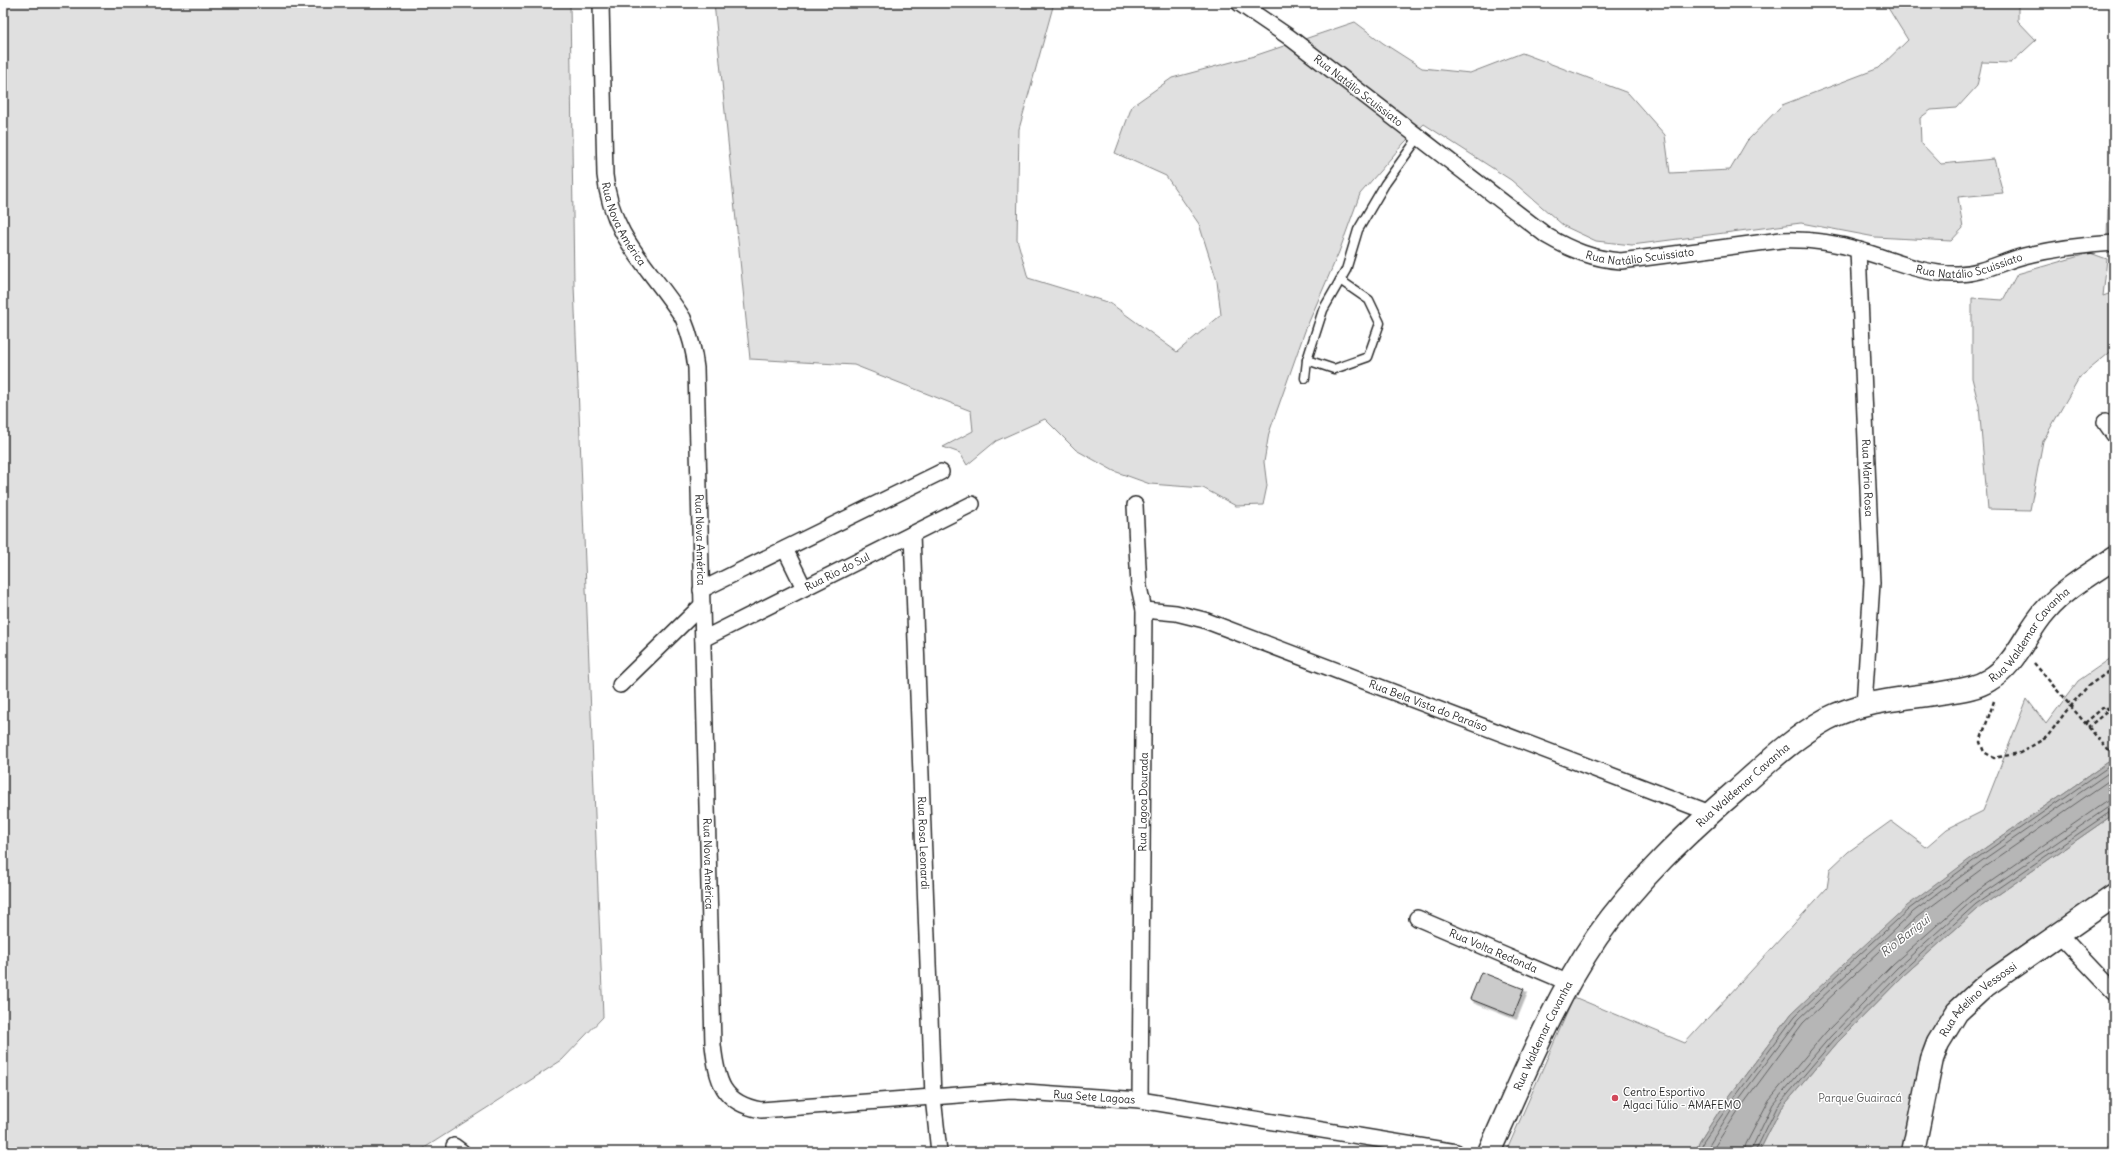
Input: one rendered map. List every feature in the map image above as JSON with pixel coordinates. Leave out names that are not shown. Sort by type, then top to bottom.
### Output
[{"type":"street","name":"Rua Nova América","points":[[601,3],[607,196],[621,232],[683,318],[690,334],[694,350],[702,598],[713,1045],[719,1077],[731,1098]]},
{"type":"street","name":"Rua Natálio Scuissiato","points":[[1240,3],[1288,37],[1547,236],[1568,248],[1603,259],[1621,261],[1645,260],[1788,240],[1825,242],[1929,271],[1956,274],[1991,269],[2022,257],[2045,251],[2114,243]]},
{"type":"street","name":"Rua Mário Rosa","points":[[1858,250],[1872,583],[1864,705]]},
{"type":"street","points":[[2105,422],[2114,435]]},
{"type":"street","points":[[620,685],[702,598],[785,549],[941,472]]},
{"type":"street","name":"Rua Rio do Sul","points":[[703,639],[972,504]]},
{"type":"street","name":"Rua Lagoa Dourada","points":[[1136,505],[1139,587],[1144,610],[1140,1100]]},
{"type":"street","name":"Rua Rosa Leonardi","points":[[912,534],[933,1097],[939,1152]]},
{"type":"street","points":[[785,549],[804,588]]},
{"type":"street","name":"Rua Waldemar Cavanha","points":[[1488,1152],[1552,1015],[1569,983],[1596,939],[1618,909],[1651,872],[1710,813],[1760,770],[1814,727],[1846,710],[1864,705],[1978,686],[1988,681],[2007,666],[2047,608],[2114,558]]},
{"type":"street","name":"Rua Bela Vista do Paraíso","points":[[1144,610],[1176,613],[1204,620],[1710,813]]},
{"type":"street","name":"Rua Adelino Vessossi","points":[[1913,1152],[1932,1059],[1947,1026],[1970,998],[2114,896]]},
{"type":"street","name":"Rua Volta Redonda","points":[[1417,918],[1569,983]]},
{"type":"street","points":[[2059,934],[2114,992]]},
{"type":"street","name":"Rua Sete Lagoas","points":[[731,1098],[738,1104],[748,1107],[777,1110],[1017,1091],[1140,1100],[1456,1152]]},
{"type":"lane","points":[[1305,378],[1307,360],[1323,310],[1346,270],[1358,230],[1385,184],[1418,138]]},
{"type":"lane","points":[[1307,360],[1334,369],[1368,357],[1380,322],[1369,300],[1340,280]]},
{"type":"path","points":[[2021,647],[2114,757]]},
{"type":"path","points":[[1996,696],[1980,742],[1984,752],[1994,758],[2020,753],[2047,737],[2070,706],[2088,686],[2114,668]]},
{"type":"path","points":[[2084,723],[2106,706],[2109,710],[2088,727]]},
{"type":"green space","points":[[3,3],[570,3],[574,285],[603,1017],[562,1060],[418,1152],[3,1152]]},
{"type":"green space","points":[[714,3],[1054,3],[1019,129],[1017,239],[1028,278],[1110,303],[1177,352],[1221,315],[1217,281],[1199,224],[1166,176],[1115,153],[1132,106],[1172,78],[1254,56],[1355,22],[1383,43],[1422,68],[1470,73],[1522,53],[1628,93],[1665,135],[1670,173],[1730,170],[1747,141],[1782,105],[1879,68],[1908,40],[1885,3],[2018,3],[2018,21],[2036,40],[2011,63],[1982,62],[1977,86],[1957,108],[1931,110],[1920,118],[1921,143],[1941,164],[1994,159],[2003,193],[1958,197],[1963,228],[1951,241],[1875,237],[1801,223],[1632,245],[1596,241],[1564,226],[1511,180],[1424,124],[1404,143],[1360,194],[1339,252],[1305,331],[1269,433],[1264,462],[1267,486],[1263,505],[1236,506],[1203,488],[1150,484],[1114,471],[1076,450],[1045,419],[996,441],[967,465],[960,453],[943,447],[973,431],[971,411],[854,365],[750,359]]},
{"type":"green space","points":[[2114,180],[2114,236],[2107,237],[2109,181]]},
{"type":"green space","points":[[2090,253],[2107,259],[2103,296],[2114,292],[2114,349],[2079,378],[2043,441],[2030,510],[1988,509],[1979,406],[1972,378],[1972,298],[2003,300],[2017,274]]},
{"type":"green space","points":[[2114,656],[2114,758],[1978,853],[1792,1013],[1725,1102],[1700,1141],[1695,1152],[1506,1152],[1574,997],[1685,1043],[1827,888],[1830,869],[1848,852],[1891,821],[1926,847],[1947,829],[1983,811],[2027,699],[2046,724],[2078,681]]},
{"type":"green space","name":"Parque Guairacá","points":[[2114,814],[2114,883],[1984,972],[1956,998],[1934,1028],[1921,1065],[1905,1152],[1759,1152],[1780,1110],[1837,1043],[1904,975],[1979,908]]},
{"type":"water","name":"Rio Barigui","points":[[2114,758],[2114,814],[1979,908],[1904,975],[1837,1043],[1780,1110],[1759,1152],[1695,1152],[1700,1141],[1725,1102],[1792,1013],[1844,964],[1907,906],[1978,853]]},
{"type":"building","points":[[1481,972],[1524,989],[1513,1016],[1470,999]]},
{"type":"place","name":"Centro Esportivo Algaci Túlio - AMAFEMO","points":[[1615,1098]]}]
